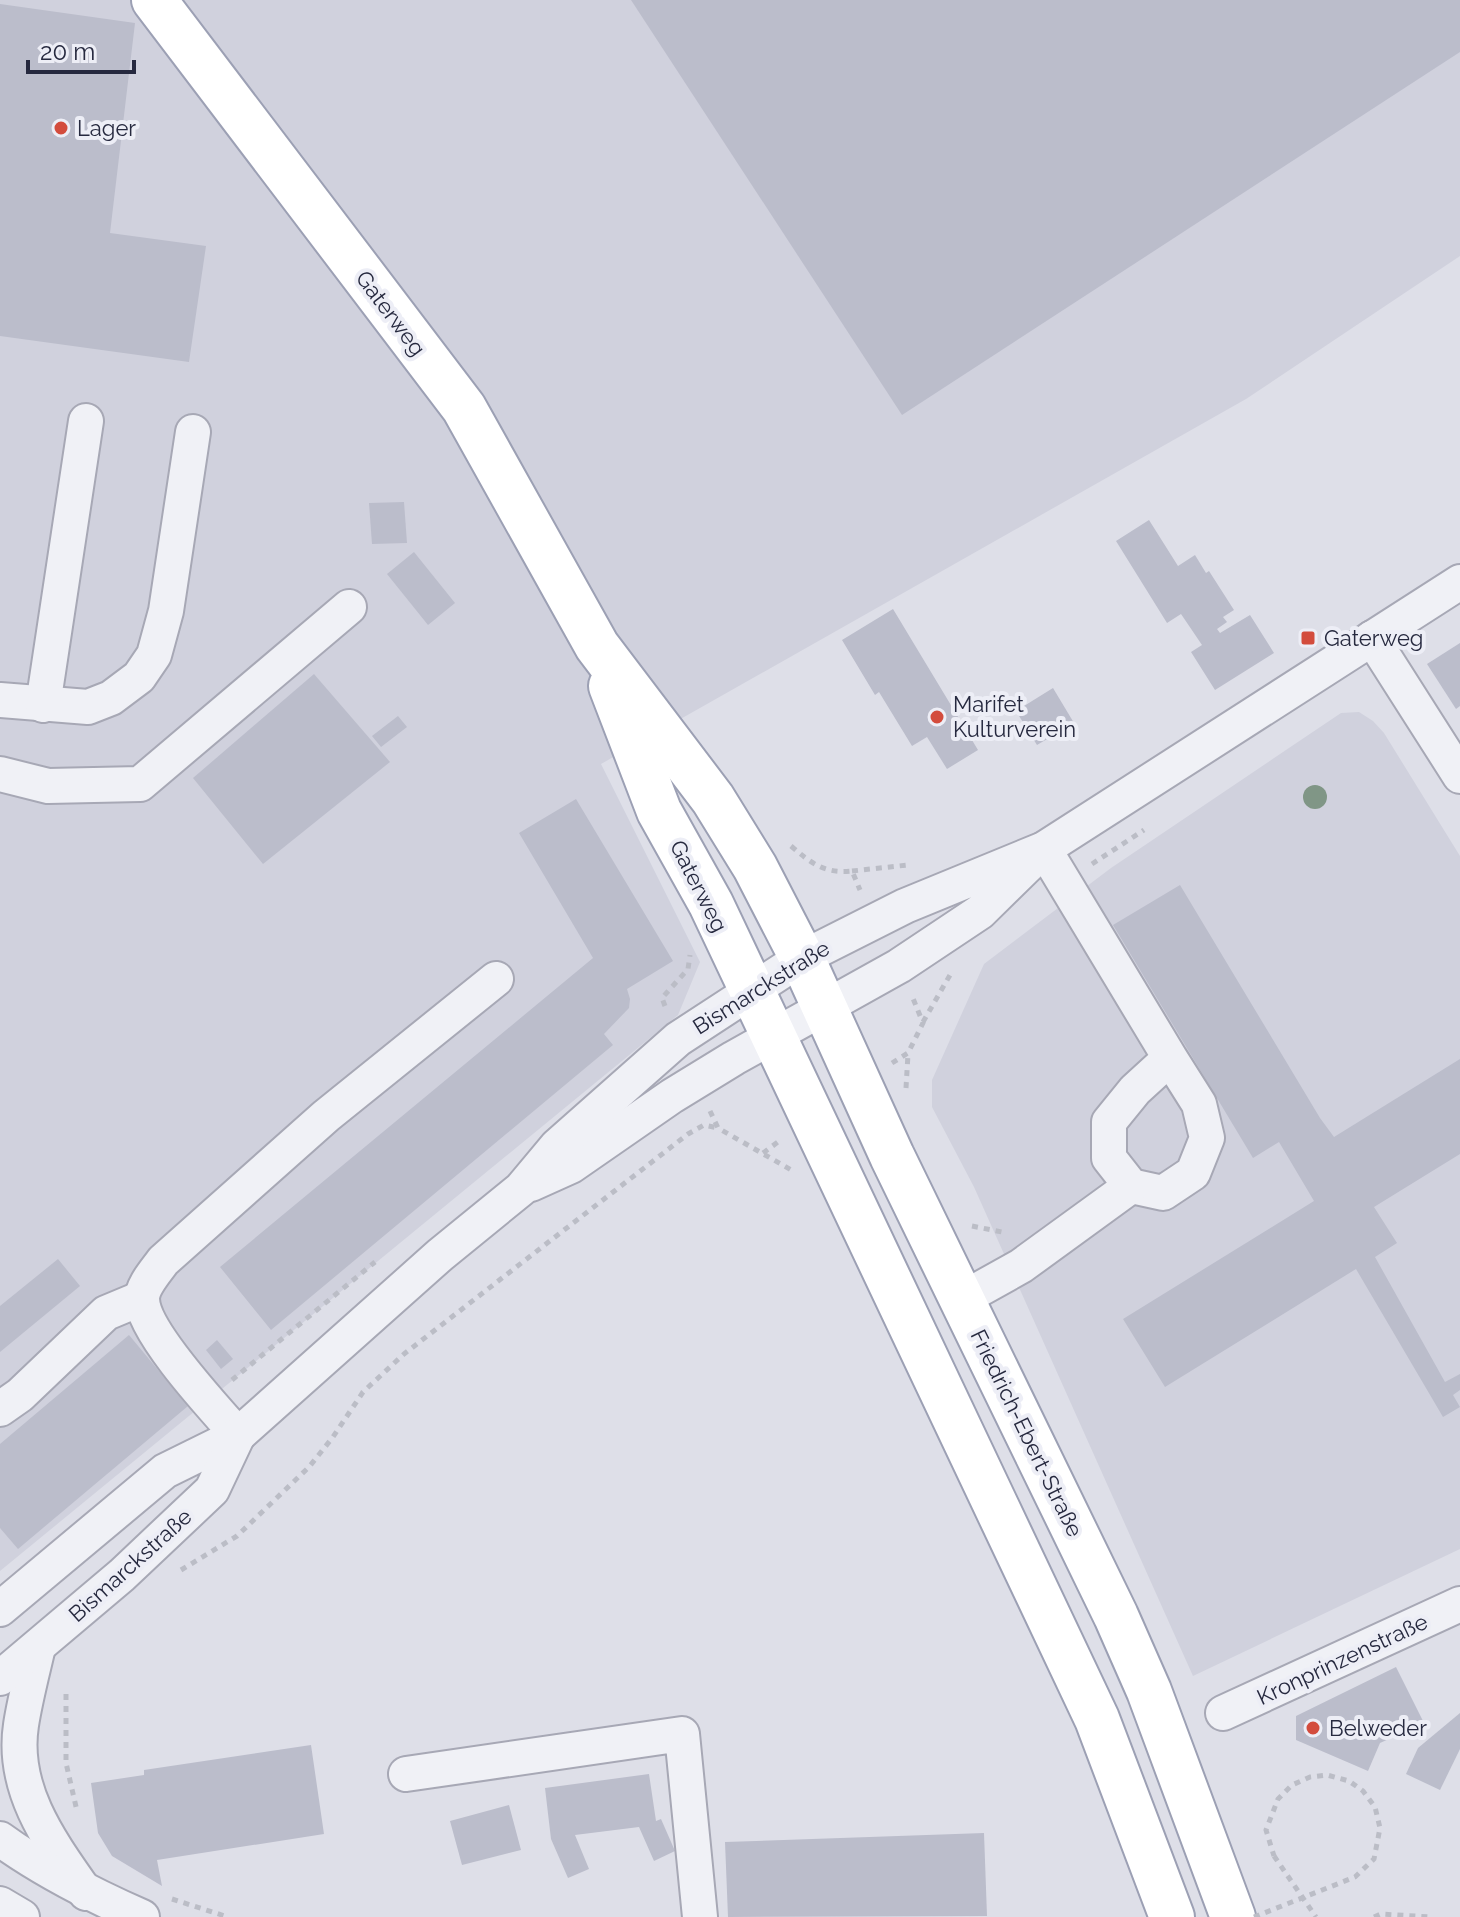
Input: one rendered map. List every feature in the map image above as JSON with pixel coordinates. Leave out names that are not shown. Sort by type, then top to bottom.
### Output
[{"type":"main road","name":"Gaterweg","points":[[154,0],[464,408],[597,646],[713,799],[755,867],[802,958]]},
{"type":"main road","name":"Gaterweg","points":[[597,646],[659,811],[711,904],[750,991]]},
{"type":"main road","name":"Friedrich-Ebert-Straße","points":[[802,958],[892,1156],[1116,1616],[1149,1691],[1233,1917]]},
{"type":"main road","points":[[750,991],[1097,1719],[1172,1917]]},
{"type":"street","points":[[43,705],[86,421]]},
{"type":"street","points":[[0,700],[88,707],[111,698],[139,677],[154,655],[166,611],[193,432]]},
{"type":"street","name":"Bismarckstraße","points":[[0,1609],[165,1471],[238,1435],[440,1255],[521,1189],[557,1146],[678,1039],[802,958],[905,906],[1044,849],[1460,582]]},
{"type":"street","points":[[0,774],[48,786],[140,784],[349,607]]},
{"type":"street","points":[[1372,638],[1460,776]]},
{"type":"street","points":[[1044,849],[1199,1104],[1207,1138],[1193,1173],[1163,1193],[1131,1186],[1109,1158],[1109,1122],[1135,1090],[1170,1058]]},
{"type":"street","name":"Bismarckstraße","points":[[521,1189],[571,1166],[672,1096],[899,966],[980,912],[1044,849]]},
{"type":"street","points":[[238,1435],[151,1325],[142,1298],[147,1284],[163,1261],[326,1116],[496,979]]},
{"type":"street","points":[[962,1299],[1021,1266],[1131,1186]]},
{"type":"street","points":[[0,1409],[20,1395],[106,1313],[142,1298]]},
{"type":"street","name":"Bismarckstraße","points":[[0,1678],[122,1575],[212,1490],[238,1435]]},
{"type":"street","name":"Kronprinzenstraße","points":[[1223,1713],[1460,1604]]},
{"type":"street","points":[[38,1647],[21,1728],[21,1771],[36,1816],[86,1893]]},
{"type":"street","points":[[406,1774],[682,1734],[700,1917]]},
{"type":"street","points":[[0,1839],[86,1893],[142,1917]]},
{"type":"street","points":[[0,1904],[22,1917]]},
{"type":"path","points":[[1064,882],[1155,823]]},
{"type":"path","points":[[923,1023],[951,972]]},
{"type":"path","points":[[656,1010],[662,998]]},
{"type":"path","points":[[171,1577],[237,1536],[309,1467],[363,1392],[404,1354],[688,1134],[704,1125],[718,1128]]},
{"type":"path","points":[[208,1400],[380,1258]]},
{"type":"path","points":[[65,1687],[66,1763],[79,1824]]},
{"type":"path","points":[[1254,1917],[1355,1877],[1374,1859],[1380,1828],[1375,1807],[1363,1791],[1349,1781],[1327,1775],[1310,1777],[1292,1785],[1278,1799],[1266,1830],[1274,1856],[1316,1917]]},
{"type":"path","points":[[171,1898],[228,1917]]},
{"type":"path","points":[[1374,1917],[1381,1914],[1431,1917]]},
{"type":"shaded area","points":[[0,0],[1460,0],[1460,256],[1246,399],[601,764],[700,962],[678,1015],[0,1571]]},
{"type":"shaded area","points":[[1359,712],[1384,733],[1460,856],[1460,1549],[1193,1676],[974,1187],[932,1107],[932,1080],[984,964],[1111,868],[1341,713]]},
{"type":"building","points":[[631,0],[1460,0],[1460,52],[902,415]]},
{"type":"building","name":"Lager","points":[[0,4],[135,23],[110,233],[206,246],[189,362],[0,336]]},
{"type":"building","points":[[404,502],[407,543],[372,544],[369,503]]},
{"type":"building","points":[[1149,520],[1178,566],[1195,555],[1234,610],[1223,617],[1227,622],[1217,629],[1220,633],[1250,615],[1274,653],[1215,690],[1191,652],[1202,645],[1181,614],[1167,623],[1116,541]]},
{"type":"building","points":[[414,552],[455,603],[428,625],[387,574]]},
{"type":"building","points":[[893,609],[978,750],[947,769],[927,737],[912,746],[879,692],[875,695],[842,640]]},
{"type":"building","points":[[1460,643],[1460,706],[1456,709],[1427,664]]},
{"type":"building","points":[[314,674],[390,762],[263,864],[193,778]]},
{"type":"building","points":[[1053,688],[1074,723],[1037,745],[1016,711]]},
{"type":"building","points":[[398,716],[407,727],[381,747],[372,736]]},
{"type":"building","points":[[576,799],[673,961],[627,989],[629,1008],[604,1034],[613,1045],[271,1330],[220,1267],[593,958],[519,833]]},
{"type":"building","points":[[1180,885],[1334,1137],[1460,1059],[1460,1154],[1374,1207],[1397,1243],[1375,1257],[1445,1382],[1460,1374],[1460,1390],[1453,1395],[1460,1407],[1443,1417],[1356,1269],[1165,1387],[1123,1319],[1314,1201],[1279,1142],[1253,1158],[1113,925]]},
{"type":"building","points":[[58,1259],[80,1286],[0,1352],[0,1306]]},
{"type":"building","points":[[129,1335],[188,1406],[18,1549],[0,1528],[0,1444]]},
{"type":"building","points":[[217,1340],[233,1359],[221,1369],[206,1350]]},
{"type":"building","points":[[1396,1667],[1424,1723],[1380,1743],[1368,1771],[1296,1740],[1296,1716]]},
{"type":"building","points":[[1460,1713],[1460,1749],[1440,1790],[1406,1774],[1418,1748]]},
{"type":"building","points":[[311,1745],[324,1834],[157,1860],[162,1886],[112,1856],[98,1833],[91,1783],[144,1775],[144,1770]]},
{"type":"building","points":[[649,1774],[656,1821],[661,1819],[675,1851],[654,1861],[639,1827],[575,1835],[589,1869],[568,1878],[551,1839],[545,1788]]},
{"type":"building","points":[[509,1805],[521,1850],[462,1865],[450,1821]]},
{"type":"building","points":[[984,1833],[987,1916],[728,1917],[725,1842]]},
{"type":"place","name":"Lager","points":[[61,128]]},
{"type":"place","name":"Gaterweg","points":[[1308,638]]},
{"type":"place","name":"Marifet Kulturverein","points":[[937,717]]},
{"type":"place","name":"Belweder","points":[[1313,1728]]}]
